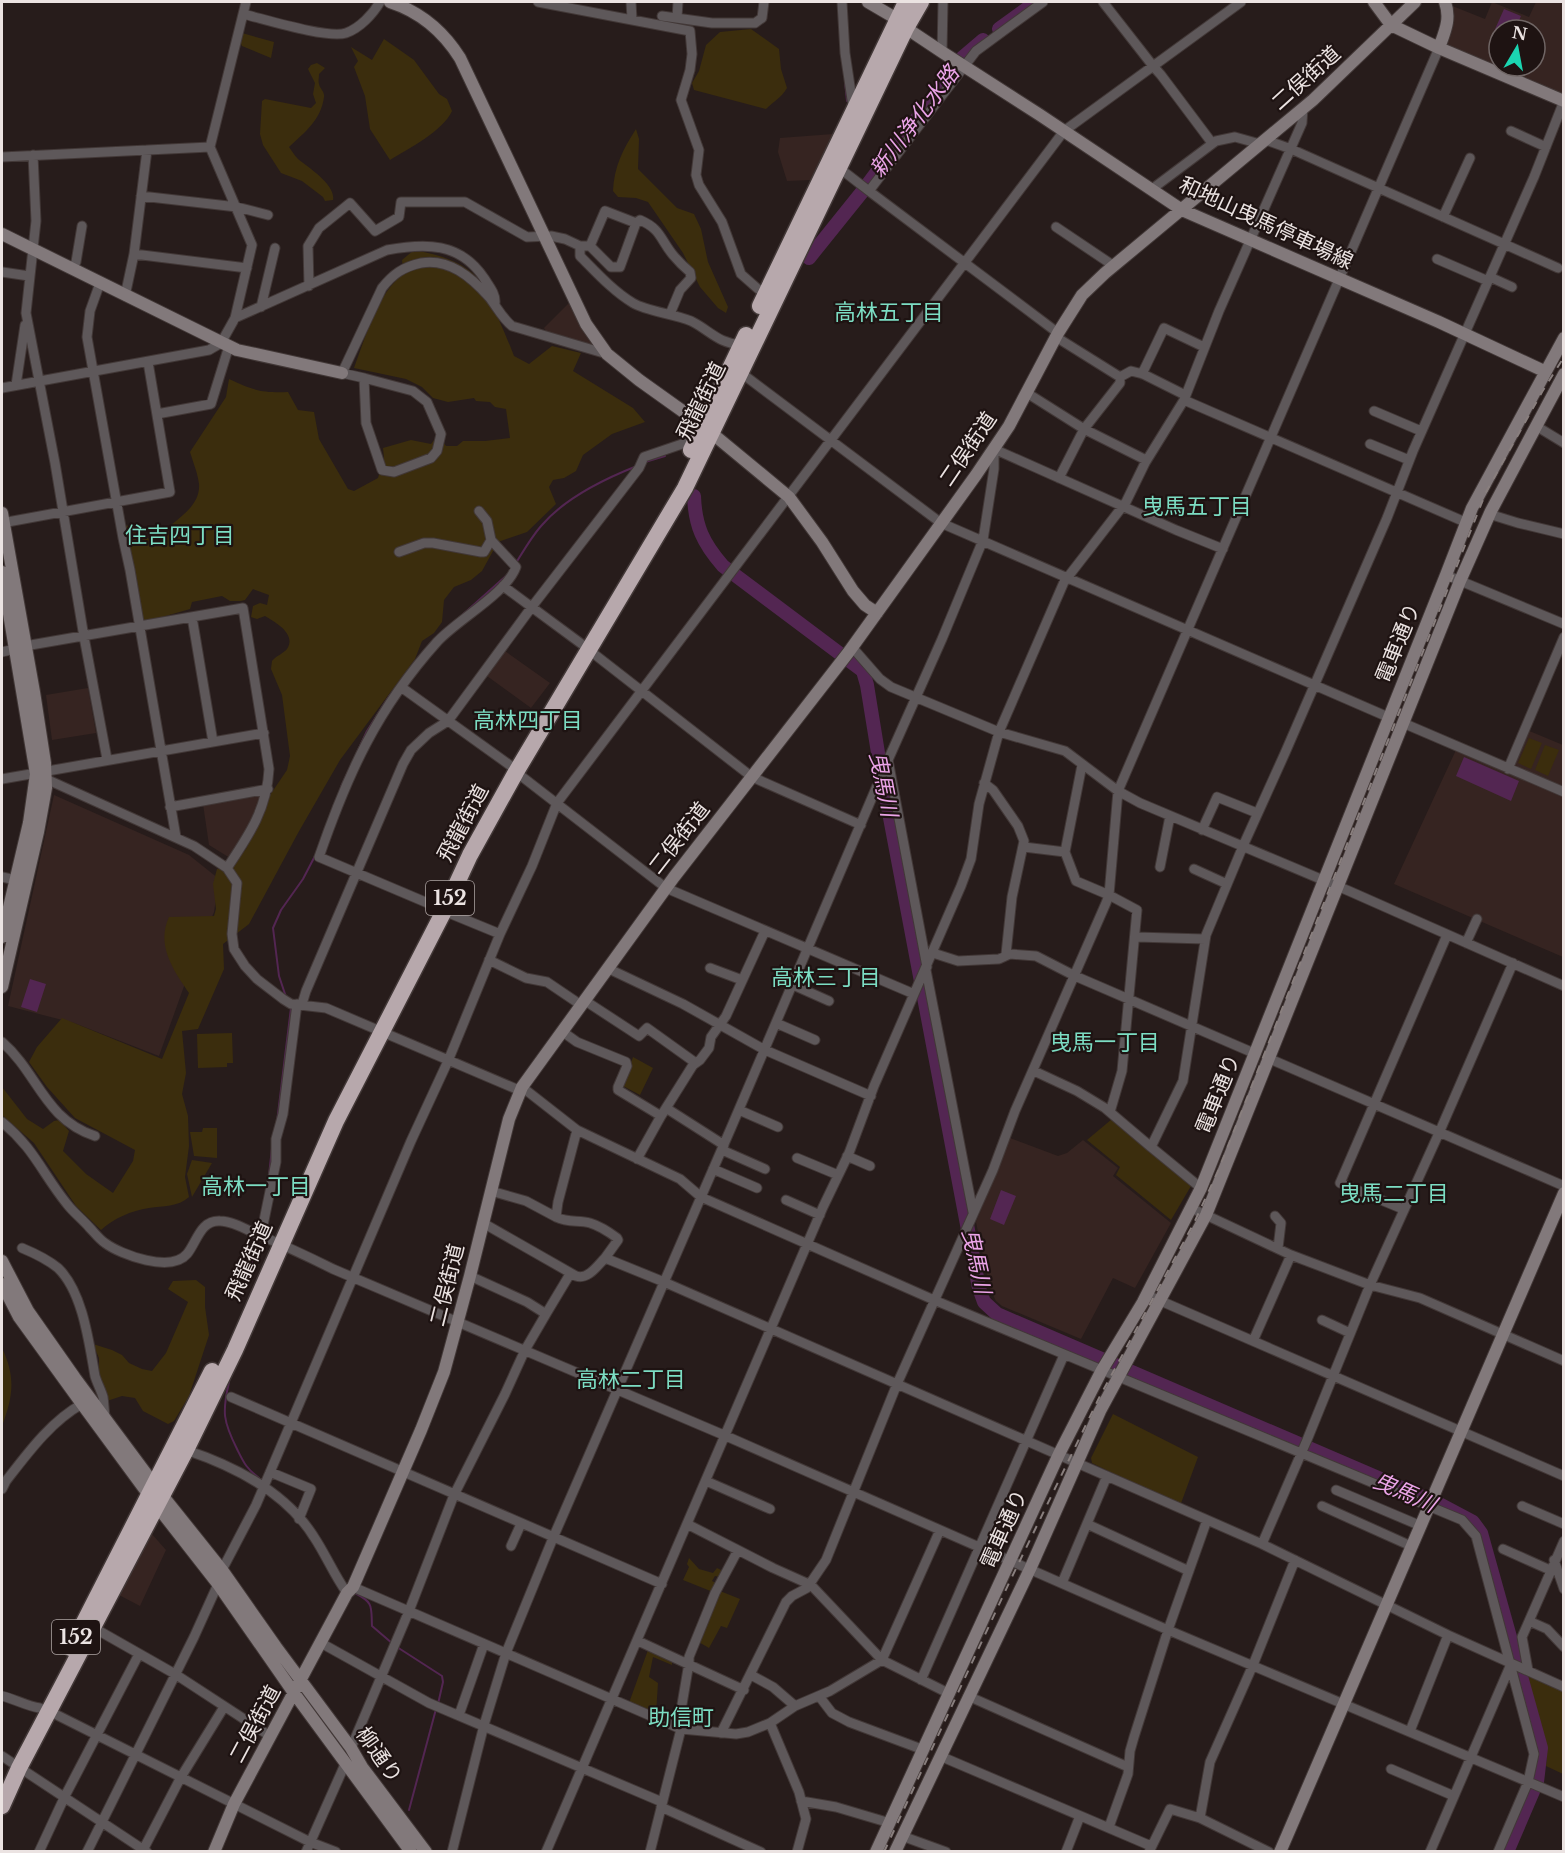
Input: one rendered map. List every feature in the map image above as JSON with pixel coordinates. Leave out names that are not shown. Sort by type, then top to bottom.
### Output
[{"type":"highway","name":"飛龍街道","points":[[586,647],[657,518],[693,446],[707,429],[740,372],[834,164],[902,24],[906,2]]},
{"type":"highway","name":"飛龍街道","points":[[2,1781],[10,1762],[94,1628],[244,1307],[266,1237],[441,909],[485,810],[514,769],[586,647],[682,493],[741,344],[834,164],[853,111],[902,24],[921,2]]},
{"type":"highway","name":"飛龍街道","points":[[44,1710],[155,1494],[186,1450],[234,1350],[266,1237]]},
{"type":"highway","name":"飛龍街道","points":[[2,1806],[10,1762]]},
{"type":"street","points":[[157,414],[211,404],[252,245],[210,147],[246,2]]},
{"type":"street","points":[[243,14],[324,33],[345,34],[364,22],[380,2]]},
{"type":"street","points":[[390,2],[424,18],[456,51],[491,120],[586,324],[607,354],[707,429],[789,497],[822,542],[853,591],[865,605],[877,613]]},
{"type":"street","points":[[538,2],[688,29],[691,33],[692,54],[681,100],[699,150],[696,175],[722,222],[741,274],[766,292]]},
{"type":"street","points":[[631,2],[632,19]]},
{"type":"street","points":[[677,18],[678,2]]},
{"type":"street","points":[[662,16],[712,23],[755,23],[762,18],[764,2]]},
{"type":"street","points":[[842,2],[845,53],[853,111]]},
{"type":"street","name":"和地山曳馬停車場線","points":[[868,2],[1182,210],[1544,371]]},
{"type":"street","points":[[942,52],[943,2]]},
{"type":"street","points":[[869,191],[960,64],[1043,2]]},
{"type":"street","points":[[1104,2],[1212,143]]},
{"type":"street","points":[[87,1851],[175,1674],[218,1584],[222,1570],[266,1481],[411,1141],[448,1061],[500,934],[532,866],[557,803],[915,331],[964,262],[1018,195],[1064,131],[1241,2]]},
{"type":"street","points":[[1151,1147],[1183,1081],[1205,939],[1257,813],[1315,685],[1421,431],[1504,244],[1563,101],[1391,25],[1374,2]]},
{"type":"street","name":"二俣街道","points":[[214,1851],[234,1804],[350,1590],[403,1472],[444,1372],[509,1119],[521,1089],[666,888],[847,654],[994,449],[1057,335],[1082,295],[1303,107],[1414,2]]},
{"type":"street","points":[[721,1733],[786,1602],[810,1585],[826,1560],[897,1384],[993,1170],[1015,1111],[1109,895],[1118,791],[1439,48],[1448,25],[1449,14],[1445,2]]},
{"type":"street","points":[[546,1851],[820,1215],[848,1156],[871,1096],[933,953],[971,859],[984,783],[999,732],[1064,582],[1123,506],[1146,460],[1184,398],[1302,123],[1303,107]]},
{"type":"street","points":[[1511,131],[1545,147]]},
{"type":"street","points":[[1152,189],[1212,143],[1235,137],[1291,149],[1561,269],[1563,259]]},
{"type":"street","points":[[2,158],[210,147]]},
{"type":"street","points":[[125,296],[134,254],[147,150]]},
{"type":"street","points":[[16,385],[36,221],[33,155]]},
{"type":"street","points":[[1443,218],[1470,158]]},
{"type":"street","points":[[834,164],[1057,335],[1120,377]]},
{"type":"street","points":[[141,196],[237,207],[268,214]]},
{"type":"street","points":[[309,286],[308,246],[319,228],[350,203],[375,231],[399,217],[401,202],[465,202],[526,237],[544,235],[565,239],[580,246],[590,246],[611,267],[620,267],[636,223],[640,220],[653,226],[660,232],[675,258],[690,272],[691,278],[680,290],[670,314]]},
{"type":"street","points":[[590,246],[605,211],[636,223]]},
{"type":"street","points":[[72,268],[76,262],[82,226]]},
{"type":"street","points":[[1056,227],[1114,266]]},
{"type":"street","points":[[2,234],[225,345],[276,359],[364,378],[413,391],[427,402],[441,434],[437,451],[431,458],[394,472],[382,470],[366,423],[364,378]]},
{"type":"street","points":[[235,318],[387,250],[407,246],[449,249],[466,257],[493,292],[496,299],[495,306]]},
{"type":"street","points":[[580,246],[580,256],[634,304],[693,322],[723,341],[741,344]]},
{"type":"street","points":[[261,307],[274,248]]},
{"type":"street","points":[[134,254],[247,268]]},
{"type":"street","points":[[1437,259],[1512,286]]},
{"type":"street","points":[[342,373],[382,288],[390,277],[406,266],[427,262],[460,270],[476,283],[504,320],[512,326],[607,354]]},
{"type":"street","points":[[2,272],[29,276]]},
{"type":"street","points":[[100,283],[88,321],[87,337],[176,837]]},
{"type":"street","points":[[26,313],[107,759]]},
{"type":"street","points":[[1142,374],[1164,328],[1204,347]]},
{"type":"street","name":"電車通り","points":[[876,1851],[1059,1454],[1105,1364],[1146,1295],[1201,1188],[1446,575],[1465,522],[1563,338]]},
{"type":"street","points":[[2,388],[148,362],[225,345]]},
{"type":"street","points":[[2,987],[4,966],[38,832],[42,775],[20,647],[2,520],[63,513],[170,492],[148,362]]},
{"type":"street","points":[[1544,371],[1562,377]]},
{"type":"street","points":[[740,372],[941,523],[1388,717]]},
{"type":"street","points":[[1120,377],[1131,372],[1142,374],[1184,398],[1465,522]]},
{"type":"street","points":[[1059,478],[1084,429],[1120,383],[1120,377]]},
{"type":"street","name":"電車通り","points":[[895,1851],[1030,1569],[1100,1411],[1162,1303],[1206,1215],[1460,581],[1490,514],[1562,377]]},
{"type":"street","points":[[1026,393],[1084,429],[1146,460]]},
{"type":"street","points":[[1374,411],[1421,431]]},
{"type":"street","points":[[1541,429],[1563,443]]},
{"type":"street","points":[[266,1237],[276,1162],[276,1139],[284,1114],[297,1004],[306,991],[411,750],[429,733],[448,721],[531,608],[639,468],[644,458],[685,443],[693,446]]},
{"type":"street","points":[[1370,444],[1409,460]]},
{"type":"street","points":[[452,1851],[483,1725],[506,1653],[553,1538],[983,540],[994,469],[994,449],[1223,549]]},
{"type":"street","points":[[479,511],[487,521],[491,540],[514,565],[503,586],[439,640],[400,687],[354,764],[319,857],[500,934]]},
{"type":"street","points":[[1490,514],[1518,524],[1563,534]]},
{"type":"street","points":[[399,552],[424,543],[433,543],[484,552],[491,540]]},
{"type":"street","points":[[2,572],[20,647]]},
{"type":"street","points":[[1446,575],[1563,624]]},
{"type":"street","points":[[503,586],[586,647],[752,777],[861,825]]},
{"type":"street","points":[[2,652],[139,625],[243,608],[269,769],[268,789],[256,821],[227,868]]},
{"type":"street","points":[[192,617],[213,742]]},
{"type":"street","points":[[1508,769],[1563,637]]},
{"type":"street","points":[[847,654],[884,682],[915,698],[999,732],[1065,751],[1118,791],[1170,816],[1563,986]]},
{"type":"street","points":[[400,687],[514,769],[666,888],[914,994]]},
{"type":"street","points":[[1403,723],[1563,792]]},
{"type":"street","points":[[2,779],[42,775],[107,759],[264,734]]},
{"type":"street","points":[[887,761],[972,1214]]},
{"type":"street","points":[[1082,765],[1065,852],[1076,881],[1137,910],[1122,1071],[1110,1112]]},
{"type":"street","points":[[42,775],[194,846],[227,868],[237,883],[232,934],[234,949],[257,980],[297,1004],[326,1008],[448,1061],[521,1089],[577,1130],[680,1179],[701,1197],[808,1245],[1064,1354],[1105,1364],[1302,1452],[1431,1502],[1462,1520],[1476,1536],[1519,1666],[1534,1754],[1533,1784],[1498,1851]]},
{"type":"street","points":[[2,937],[42,775]]},
{"type":"street","points":[[984,783],[997,796],[1021,831],[1023,847],[1012,897],[1006,954]]},
{"type":"street","points":[[170,807],[268,789]]},
{"type":"street","points":[[1202,830],[1217,797],[1257,813]]},
{"type":"street","points":[[1160,867],[1170,816]]},
{"type":"street","points":[[1023,847],[1065,852]]},
{"type":"street","points":[[1194,869],[1227,884]]},
{"type":"street","points":[[2,878],[16,880]]},
{"type":"street","points":[[1466,943],[1477,919]]},
{"type":"street","points":[[637,1159],[693,1065],[710,1048],[711,1037],[720,1025],[765,931]]},
{"type":"street","points":[[1403,1209],[1340,1183],[1447,935]]},
{"type":"street","points":[[1136,937],[1205,939]]},
{"type":"street","points":[[933,953],[958,961],[999,959],[1006,954],[1040,957],[1075,976],[1256,1054]]},
{"type":"street","points":[[489,960],[526,978],[547,982],[639,1036],[647,1028],[693,1061],[693,1065]]},
{"type":"street","points":[[1262,1544],[1370,1285],[1403,1209],[1440,1133],[1513,963]]},
{"type":"street","points":[[607,968],[683,1004],[765,1050],[871,1096]]},
{"type":"street","points":[[710,968],[742,980]]},
{"type":"street","points":[[793,985],[830,1001]]},
{"type":"street","points":[[776,1023],[815,1040]]},
{"type":"street","points":[[562,1032],[577,1042],[626,1062],[627,1066],[618,1090],[663,1112],[765,1169]]},
{"type":"street","points":[[2,1042],[29,1072],[54,1110],[84,1132],[95,1136]]},
{"type":"street","points":[[1270,1059],[1563,1186]]},
{"type":"street","points":[[1034,1071],[1077,1091],[1110,1112],[1201,1188]]},
{"type":"street","points":[[739,1110],[778,1127]]},
{"type":"street","points":[[2,1122],[27,1145],[68,1205],[105,1243],[122,1252],[142,1260],[163,1263],[180,1259],[186,1255],[202,1228],[211,1221],[222,1220],[726,1436],[1168,1630],[1563,1797]]},
{"type":"street","points":[[556,1217],[577,1130]]},
{"type":"street","points":[[848,1156],[870,1166]]},
{"type":"street","points":[[797,1158],[838,1175]]},
{"type":"street","points":[[713,1169],[757,1188]]},
{"type":"street","points":[[483,1223],[521,1243],[570,1274],[581,1278],[606,1258],[618,1240],[596,1225],[566,1222],[526,1201],[491,1191]]},
{"type":"street","points":[[1280,1851],[1563,1193]]},
{"type":"street","points":[[786,1200],[820,1215]]},
{"type":"street","points":[[1191,1208],[1291,1255],[1370,1285],[1420,1299],[1563,1361]]},
{"type":"street","points":[[1275,1216],[1281,1223],[1278,1248]]},
{"type":"street","points":[[22,1248],[39,1255],[58,1269],[71,1287],[78,1302],[93,1357],[95,1375],[103,1399],[107,1422]]},
{"type":"street","points":[[1252,1341],[1291,1255]]},
{"type":"street","points":[[606,1258],[1262,1544],[1448,1635],[1563,1687]]},
{"type":"street","points":[[2,1260],[28,1311],[155,1494]]},
{"type":"street","points":[[351,1748],[409,1611],[454,1496],[525,1350],[570,1274]]},
{"type":"street","points":[[470,1276],[527,1302],[546,1314]]},
{"type":"street","points":[[2,1284],[19,1317],[82,1404],[155,1494]]},
{"type":"street","points":[[1146,1295],[1563,1476]]},
{"type":"street","points":[[1322,1320],[1350,1333]]},
{"type":"street","points":[[921,1680],[1064,1354]]},
{"type":"street","points":[[231,1397],[454,1496],[662,1584]]},
{"type":"street","points":[[2,1489],[6,1481],[43,1437],[61,1419],[82,1404]]},
{"type":"street","points":[[186,1450],[266,1481],[311,1490],[301,1516]]},
{"type":"street","points":[[1062,1583],[1107,1476]]},
{"type":"street","points":[[266,1481],[285,1504],[301,1516],[328,1563],[350,1590],[409,1611],[679,1728],[721,1733],[748,1732],[770,1723],[795,1706],[819,1696],[882,1660],[940,1530]]},
{"type":"street","points":[[706,1481],[770,1509]]},
{"type":"street","points":[[1336,1490],[1420,1526]]},
{"type":"street","name":"柳通り","points":[[155,1494],[222,1570],[300,1681],[351,1748],[362,1767],[426,1851]]},
{"type":"street","name":"柳通り","points":[[155,1494],[294,1693],[411,1851]]},
{"type":"street","points":[[1322,1506],[1411,1546]]},
{"type":"street","points":[[1522,1506],[1563,1524]]},
{"type":"street","points":[[1109,1827],[1128,1774],[1134,1737],[1168,1630],[1207,1520]]},
{"type":"street","points":[[511,1546],[521,1524]]},
{"type":"street","points":[[687,1524],[810,1585],[882,1660],[950,1694]]},
{"type":"street","points":[[1087,1524],[1189,1571]]},
{"type":"street","points":[[1430,1851],[1470,1757],[1519,1666],[1522,1637],[1563,1541]]},
{"type":"street","points":[[1503,1549],[1550,1570]]},
{"type":"street","points":[[650,1851],[679,1728],[688,1657],[715,1593],[738,1550]]},
{"type":"street","points":[[1200,1818],[1210,1762],[1253,1665],[1295,1560]]},
{"type":"street","points":[[1554,1560],[1563,1588]]},
{"type":"street","points":[[1529,1621],[1547,1629],[1563,1647]]},
{"type":"street","points":[[94,1628],[175,1674],[270,1736]]},
{"type":"street","points":[[1410,1731],[1448,1635]]},
{"type":"street","points":[[638,1641],[744,1690]]},
{"type":"street","points":[[321,1643],[437,1706],[582,1768],[761,1851]]},
{"type":"street","points":[[459,1715],[484,1644]]},
{"type":"street","points":[[39,1851],[139,1654]]},
{"type":"street","points":[[751,1675],[773,1687],[795,1706]]},
{"type":"street","points":[[2,1696],[44,1710],[310,1842],[336,1851]]},
{"type":"street","points":[[819,1696],[832,1713],[840,1718],[924,1750]]},
{"type":"street","points":[[968,1696],[1128,1767]]},
{"type":"street","points":[[10,1762],[144,1851],[181,1777],[224,1707]]},
{"type":"street","points":[[770,1723],[806,1819],[797,1851]]},
{"type":"street","points":[[940,1756],[1109,1827],[1150,1849],[1170,1809],[1200,1818],[1269,1851]]},
{"type":"street","points":[[306,1851],[346,1762]]},
{"type":"street","points":[[1391,1769],[1454,1796]]},
{"type":"street","points":[[801,1801],[836,1807],[890,1822]]},
{"type":"street","points":[[1066,1851],[1080,1816]]},
{"type":"street","points":[[902,1836],[946,1851]]},
{"type":"shaded area","points":[[1492,2],[1529,17],[1536,2],[1563,2],[1563,97],[1518,78],[1547,78],[1547,18],[1487,18],[1487,65],[1443,46],[1450,5],[1485,19]]},
{"type":"shaded area","points":[[1504,9],[1521,16],[1520,18],[1500,18]]},
{"type":"shaded area","points":[[751,29],[779,49],[781,69],[787,88],[782,94],[766,109],[694,90],[692,83],[699,71],[706,45],[720,32]]},
{"type":"shaded area","points":[[242,33],[274,42],[271,58],[242,46],[240,42]]},
{"type":"shaded area","points":[[384,39],[414,60],[439,94],[447,99],[452,111],[441,126],[390,160],[370,129],[365,96],[354,67],[358,61],[351,47],[372,60]]},
{"type":"shaded area","points":[[317,63],[325,68],[319,74],[319,83],[324,95],[320,112],[311,125],[289,147],[298,159],[321,177],[330,189],[333,200],[325,201],[302,181],[281,173],[263,145],[260,134],[262,101],[265,99],[311,108],[316,103],[313,94],[315,83],[308,69]]},
{"type":"shaded area","points":[[636,129],[639,139],[638,169],[677,208],[694,214],[701,229],[708,262],[728,307],[726,313],[718,308],[700,287],[683,253],[648,202],[636,198],[618,197],[613,191],[620,158]]},
{"type":"shaded area","points":[[833,134],[810,180],[787,181],[778,152],[780,138]]},
{"type":"shaded area","points":[[414,250],[451,260],[471,272],[495,311],[514,356],[529,364],[552,346],[581,353],[573,371],[633,408],[645,422],[612,434],[583,455],[576,471],[564,478],[553,480],[549,487],[556,504],[527,532],[498,542],[482,571],[471,580],[454,587],[444,600],[442,622],[434,633],[422,641],[415,659],[340,760],[249,924],[223,944],[224,969],[198,1029],[182,1031],[186,1073],[182,1094],[188,1116],[189,1146],[185,1177],[189,1197],[175,1204],[129,1213],[101,1230],[76,1206],[34,1143],[2,1115],[2,1087],[27,1119],[43,1129],[59,1120],[69,1131],[63,1151],[86,1174],[113,1193],[133,1161],[135,1150],[75,1118],[47,1087],[29,1062],[37,1047],[62,1018],[162,1059],[189,993],[172,966],[165,947],[165,927],[169,917],[214,916],[216,909],[213,884],[217,869],[233,865],[246,849],[268,798],[287,770],[290,756],[282,695],[271,669],[272,661],[287,649],[289,638],[284,629],[265,616],[257,619],[251,617],[253,606],[260,603],[267,605],[269,595],[253,589],[245,600],[241,601],[230,601],[222,596],[192,602],[190,609],[141,623],[124,526],[133,525],[154,543],[194,502],[199,484],[190,452],[226,397],[229,379],[257,390],[288,392],[298,410],[314,412],[319,439],[348,489],[354,491],[378,478],[384,458],[383,448],[411,440],[431,444],[438,435],[446,446],[457,446],[463,441],[510,438],[506,409],[495,407],[490,402],[476,401],[474,398],[448,402],[433,398],[422,387],[406,379],[354,368],[380,304],[395,282],[404,274],[402,260]]},
{"type":"shaded area","points":[[569,303],[592,347],[546,331],[544,328]]},
{"type":"shaded area","points":[[505,651],[550,683],[531,708],[487,676]]},
{"type":"shaded area","points":[[88,688],[96,733],[52,740],[46,695]]},
{"type":"shaded area","points":[[1527,730],[1563,745],[1563,788],[1512,767]]},
{"type":"shaded area","points":[[1529,738],[1542,743],[1531,769],[1518,763]]},
{"type":"shaded area","points":[[1545,745],[1559,750],[1548,776],[1535,770]]},
{"type":"shaded area","points":[[1456,750],[1563,797],[1563,957],[1394,884]]},
{"type":"shaded area","points":[[1464,757],[1519,781],[1511,801],[1456,776]]},
{"type":"shaded area","points":[[265,793],[259,812],[230,858],[209,845],[203,804]]},
{"type":"shaded area","points":[[54,795],[189,855],[219,879],[214,912],[192,964],[159,1056],[74,1023],[8,1006]]},
{"type":"shaded area","points":[[30,979],[46,984],[37,1012],[21,1007]]},
{"type":"shaded area","points":[[232,1033],[233,1063],[227,1063],[227,1067],[198,1068],[197,1034]]},
{"type":"shaded area","points":[[633,1057],[653,1068],[640,1095],[623,1086]]},
{"type":"shaded area","points":[[1112,1119],[1191,1186],[1171,1220],[1116,1175],[1120,1167],[1087,1140]]},
{"type":"shaded area","points":[[203,1128],[217,1128],[217,1158],[194,1156],[190,1132],[202,1132]]},
{"type":"shaded area","points":[[1010,1138],[1058,1156],[1067,1153],[1083,1140],[1118,1168],[1113,1176],[1171,1223],[1135,1288],[1113,1278],[1081,1339],[1002,1306],[996,1301],[990,1289],[976,1222]]},
{"type":"shaded area","points":[[192,1160],[212,1163],[192,1197],[187,1174]]},
{"type":"shaded area","points":[[1001,1190],[1016,1196],[1004,1225],[990,1219]]},
{"type":"shaded area","points":[[196,1280],[205,1287],[209,1335],[189,1396],[174,1421],[168,1424],[143,1411],[135,1398],[122,1396],[107,1401],[99,1375],[99,1358],[93,1344],[112,1350],[122,1355],[129,1363],[152,1371],[166,1353],[188,1302],[168,1289],[173,1281]]},
{"type":"shaded area","points":[[2,1348],[11,1378],[11,1396],[2,1426]]},
{"type":"shaded area","points":[[1113,1414],[1198,1457],[1180,1506],[1092,1463],[1091,1458]]},
{"type":"shaded area","points":[[151,1533],[166,1550],[140,1606],[119,1595]]},
{"type":"shaded area","points":[[689,1558],[699,1569],[713,1573],[717,1568],[725,1572],[720,1577],[715,1576],[712,1581],[718,1584],[713,1592],[683,1580],[689,1567],[687,1564]]},
{"type":"shaded area","points":[[720,1591],[740,1599],[727,1628],[721,1626],[709,1648],[697,1641]]},
{"type":"shaded area","points":[[648,1650],[672,1661],[672,1665],[653,1657],[649,1677],[658,1683],[656,1714],[629,1703]]},
{"type":"shaded area","points":[[1522,1672],[1563,1692],[1563,1774],[1546,1766],[1547,1755]]},
{"type":"waterway","name":"新川浄化水路","points":[[999,29],[1036,2]]},
{"type":"waterway","name":"新川浄化水路","points":[[809,258],[862,192],[963,57],[983,40]]},
{"type":"waterway","points":[[845,82],[847,101]]},
{"type":"waterway","points":[[645,462],[665,456]]},
{"type":"waterway","points":[[516,563],[538,529],[562,506],[599,483],[637,466]]},
{"type":"waterway","name":"曳馬川","points":[[694,496],[701,534],[723,566],[863,671],[979,1288],[984,1302],[997,1314],[1441,1505],[1473,1522],[1481,1533],[1541,1748],[1537,1782],[1507,1852]]},
{"type":"waterway","points":[[460,617],[507,575]]},
{"type":"waterway","points":[[341,787],[367,731],[390,695]]},
{"type":"waterway","points":[[286,997],[279,976],[273,928],[281,910],[303,879],[316,854]]},
{"type":"waterway","points":[[277,1122],[291,1008]]},
{"type":"waterway","points":[[269,1175],[272,1148]]},
{"type":"waterway","points":[[250,1272],[257,1236]]},
{"type":"waterway","points":[[229,1382],[225,1401],[226,1423],[244,1462],[259,1478]]},
{"type":"waterway","points":[[355,1593],[366,1600],[370,1606],[372,1626],[393,1644]]},
{"type":"waterway","points":[[397,1647],[442,1676],[443,1682],[438,1704]]},
{"type":"waterway","points":[[409,1810],[436,1709]]},
{"type":"railway","points":[[884,1852],[1009,1583],[1099,1398],[1194,1223],[1219,1169],[1486,492],[1564,357]]},
{"type":"district","name":"高林五丁目","points":[[889,312]]},
{"type":"district","name":"曳馬五丁目","points":[[1197,506]]},
{"type":"district","name":"住吉四丁目","points":[[180,535]]},
{"type":"district","name":"高林四丁目","points":[[528,720]]},
{"type":"district","name":"高林三丁目","points":[[826,977]]},
{"type":"district","name":"曳馬一丁目","points":[[1105,1042]]},
{"type":"district","name":"高林一丁目","points":[[256,1186]]},
{"type":"district","name":"曳馬二丁目","points":[[1394,1193]]},
{"type":"district","name":"高林二丁目","points":[[631,1379]]},
{"type":"district","name":"助信町","points":[[681,1717]]}]
